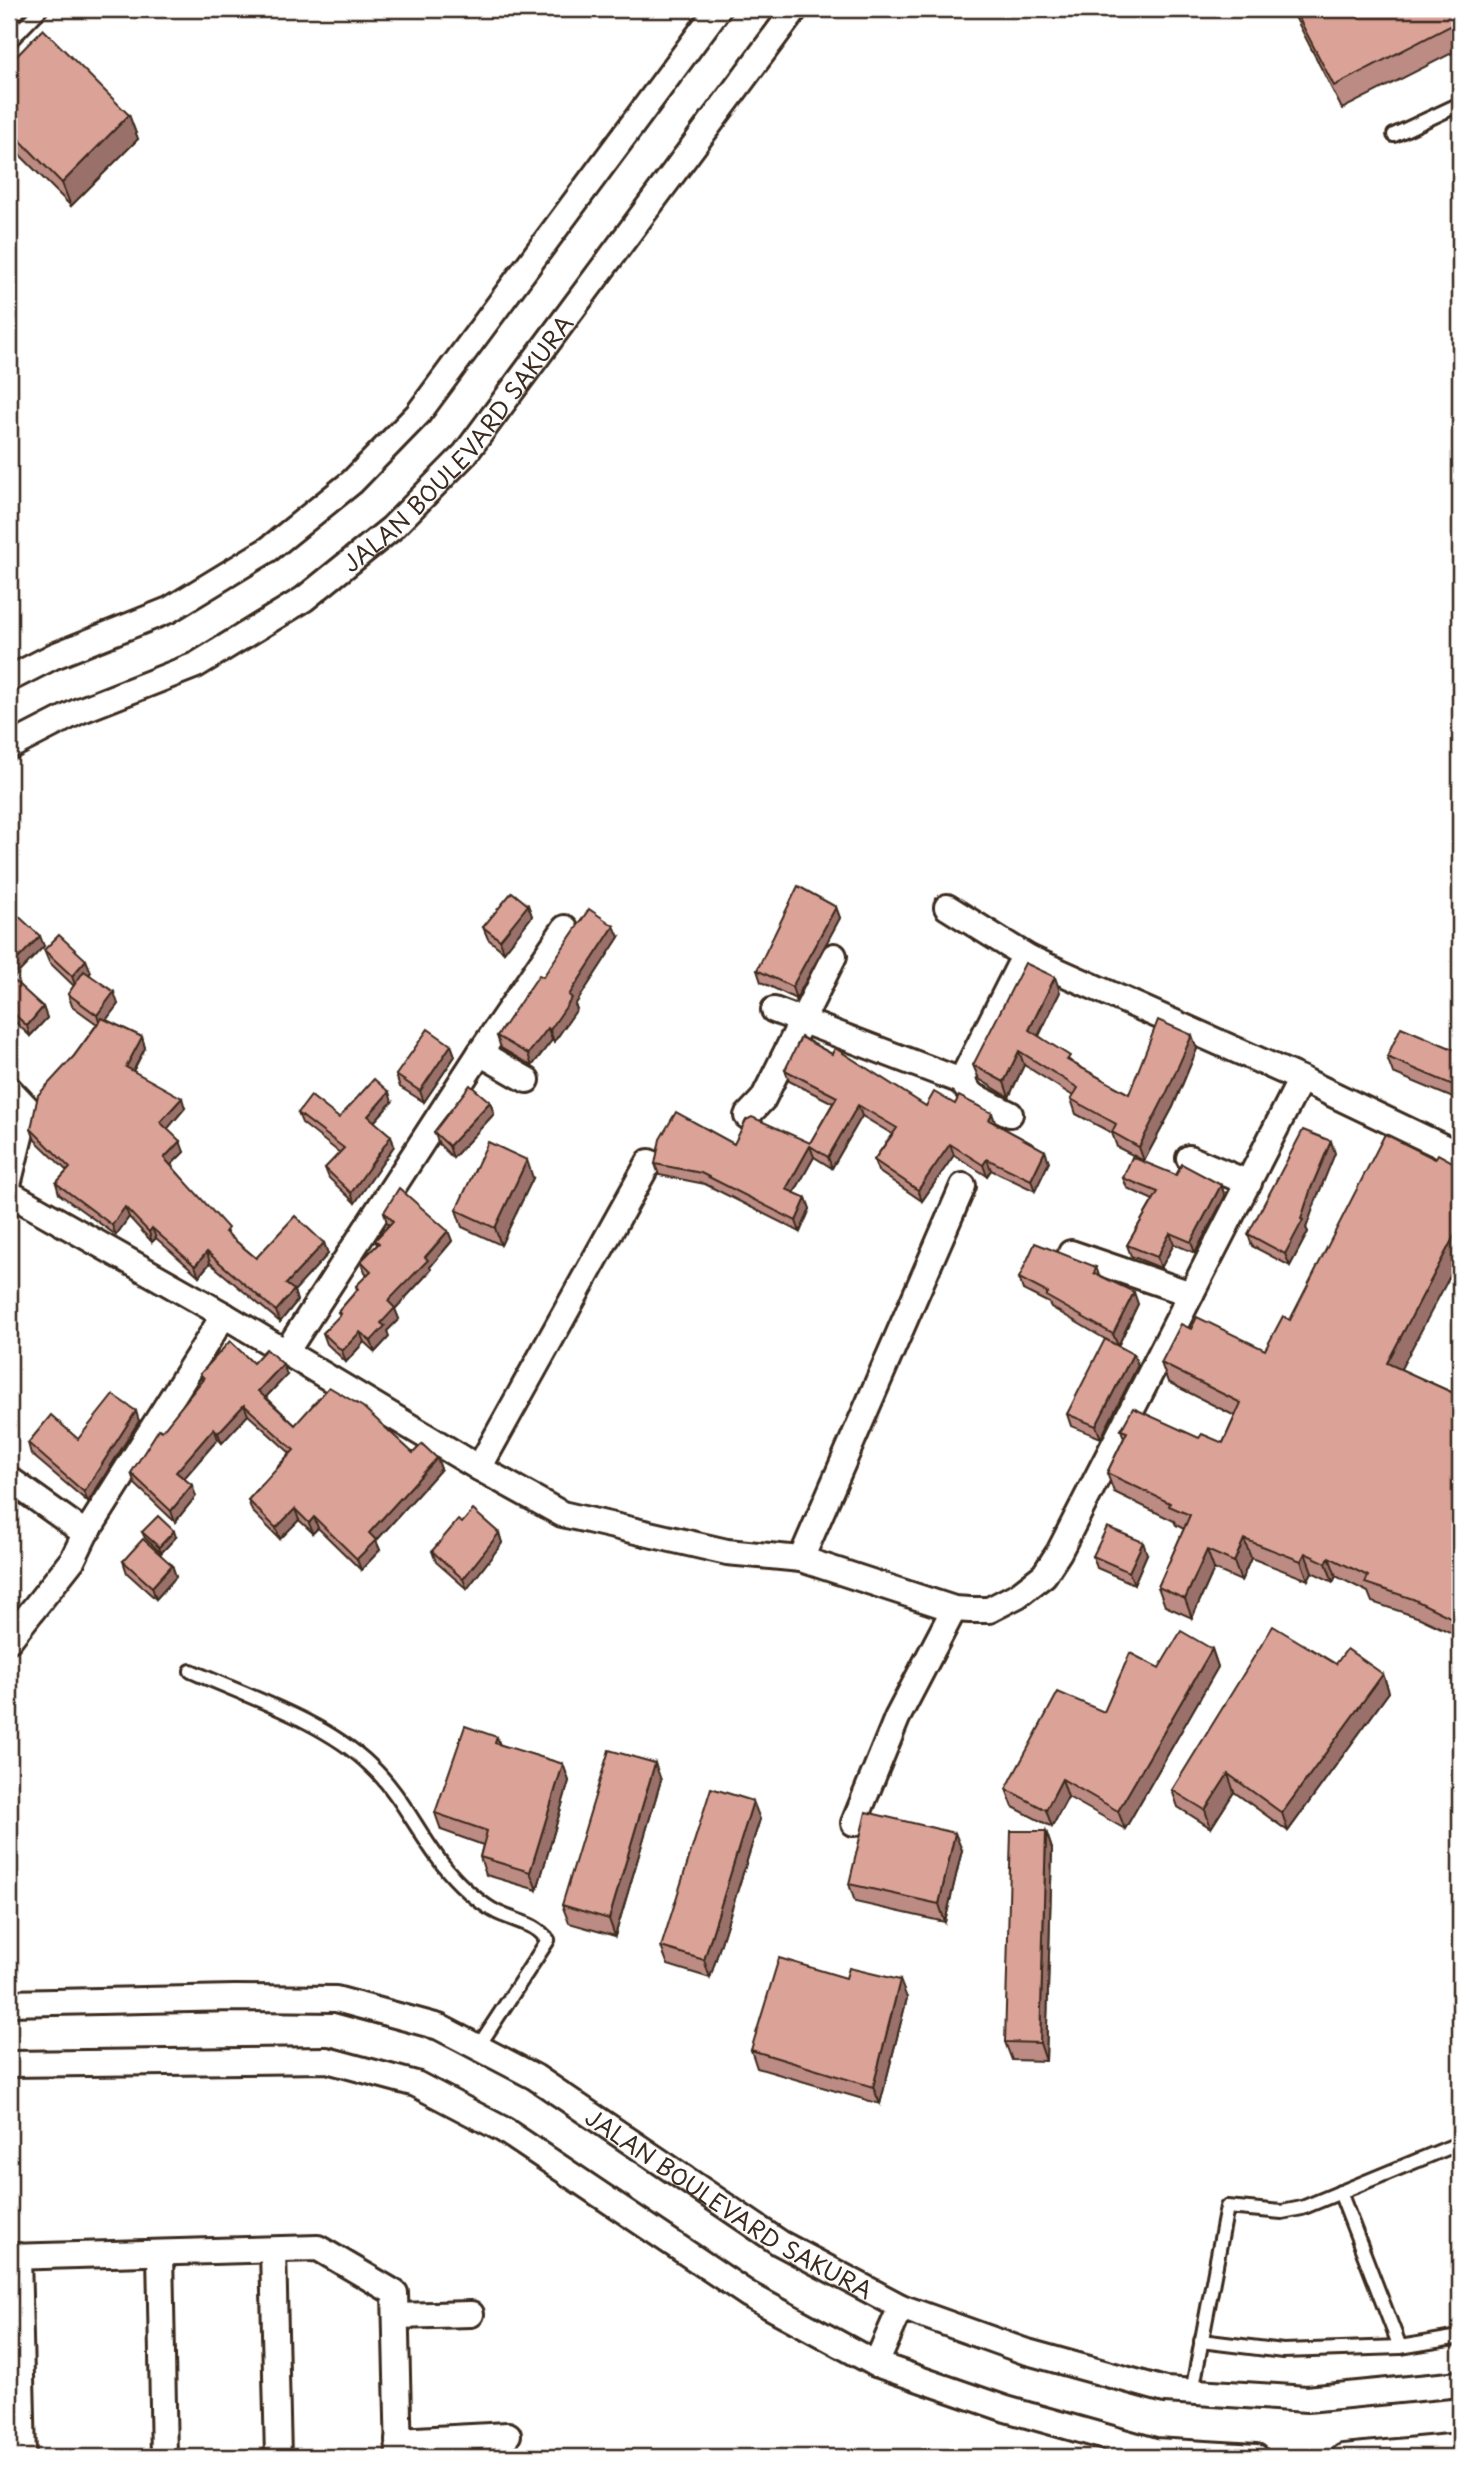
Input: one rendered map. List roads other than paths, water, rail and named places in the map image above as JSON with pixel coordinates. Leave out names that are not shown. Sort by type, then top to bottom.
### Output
[{"type":"street","name":"JALAN BOULEVARD SAKURA","points":[[9,678],[54,656],[169,610],[269,549],[352,482],[418,414],[718,9]]},
{"type":"street","name":"JALAN BOULEVARD SAKURA","points":[[9,747],[79,712],[196,665],[304,600],[393,528],[465,454],[795,9]]},
{"type":"street","points":[[947,907],[1029,958],[1301,1079],[1460,1155]]},
{"type":"street","points":[[286,1352],[480,1053],[565,929]]},
{"type":"street","points":[[747,1116],[763,1099],[834,956]]},
{"type":"street","points":[[961,1081],[1018,968],[1029,958]]},
{"type":"street","points":[[775,1010],[802,1023],[961,1081],[972,1095],[1010,1114]]},
{"type":"street","points":[[480,1053],[527,1080]]},
{"type":"street","points":[[9,1193],[225,1315],[479,1468],[562,1514],[727,1552],[801,1559],[954,1609],[989,1610],[1018,1595],[1044,1575],[1059,1552],[1301,1079]]},
{"type":"street","points":[[9,1089],[27,1108],[9,1181]]},
{"type":"street","points":[[1189,1158],[1249,1183]]},
{"type":"street","points":[[479,1468],[649,1162]]},
{"type":"street","points":[[801,1559],[963,1186]]},
{"type":"street","points":[[1071,1253],[1191,1294]]},
{"type":"street","points":[[9,1479],[82,1531],[92,1527],[225,1315]]},
{"type":"street","points":[[9,1640],[73,1559],[87,1530]]},
{"type":"street","points":[[855,1823],[897,1718],[954,1609]]},
{"type":"street","name":"JALAN BOULEVARD SAKURA","points":[[9,2003],[235,1998],[336,1999],[439,2026],[535,2077],[780,2243],[901,2308],[1024,2351],[1166,2390],[1307,2399],[1460,2384]]},
{"type":"street","points":[[9,2064],[327,2060],[416,2084],[504,2130],[749,2295],[876,2364],[1006,2409],[1155,2451],[1256,2457]]},
{"type":"street","points":[[23,2457],[13,2257],[318,2248],[396,2304],[471,2314]]},
{"type":"street","points":[[273,2250],[278,2457]]},
{"type":"street","points":[[160,2253],[164,2457]]},
{"type":"street","points":[[396,2304],[399,2449],[508,2435]]},
{"type":"street","points":[[876,2364],[901,2308]]},
{"type":"street","points":[[1344,2457],[1460,2446]]},
{"type":"lane","points":[[9,41],[41,9]]},
{"type":"lane","points":[[9,18],[20,31]]},
{"type":"lane","points":[[1394,135],[1460,104]]},
{"type":"lane","points":[[191,1671],[332,1735],[371,1765],[401,1801],[427,1843],[460,1884],[500,1914],[537,1927],[548,1940],[478,2047]]},
{"type":"lane","points":[[1192,2392],[1227,2207],[1282,2212],[1302,2208],[1460,2143]]},
{"type":"lane","points":[[1340,2192],[1400,2347]]},
{"type":"lane","points":[[1201,2341],[1283,2351],[1400,2347],[1460,2337]]}]
